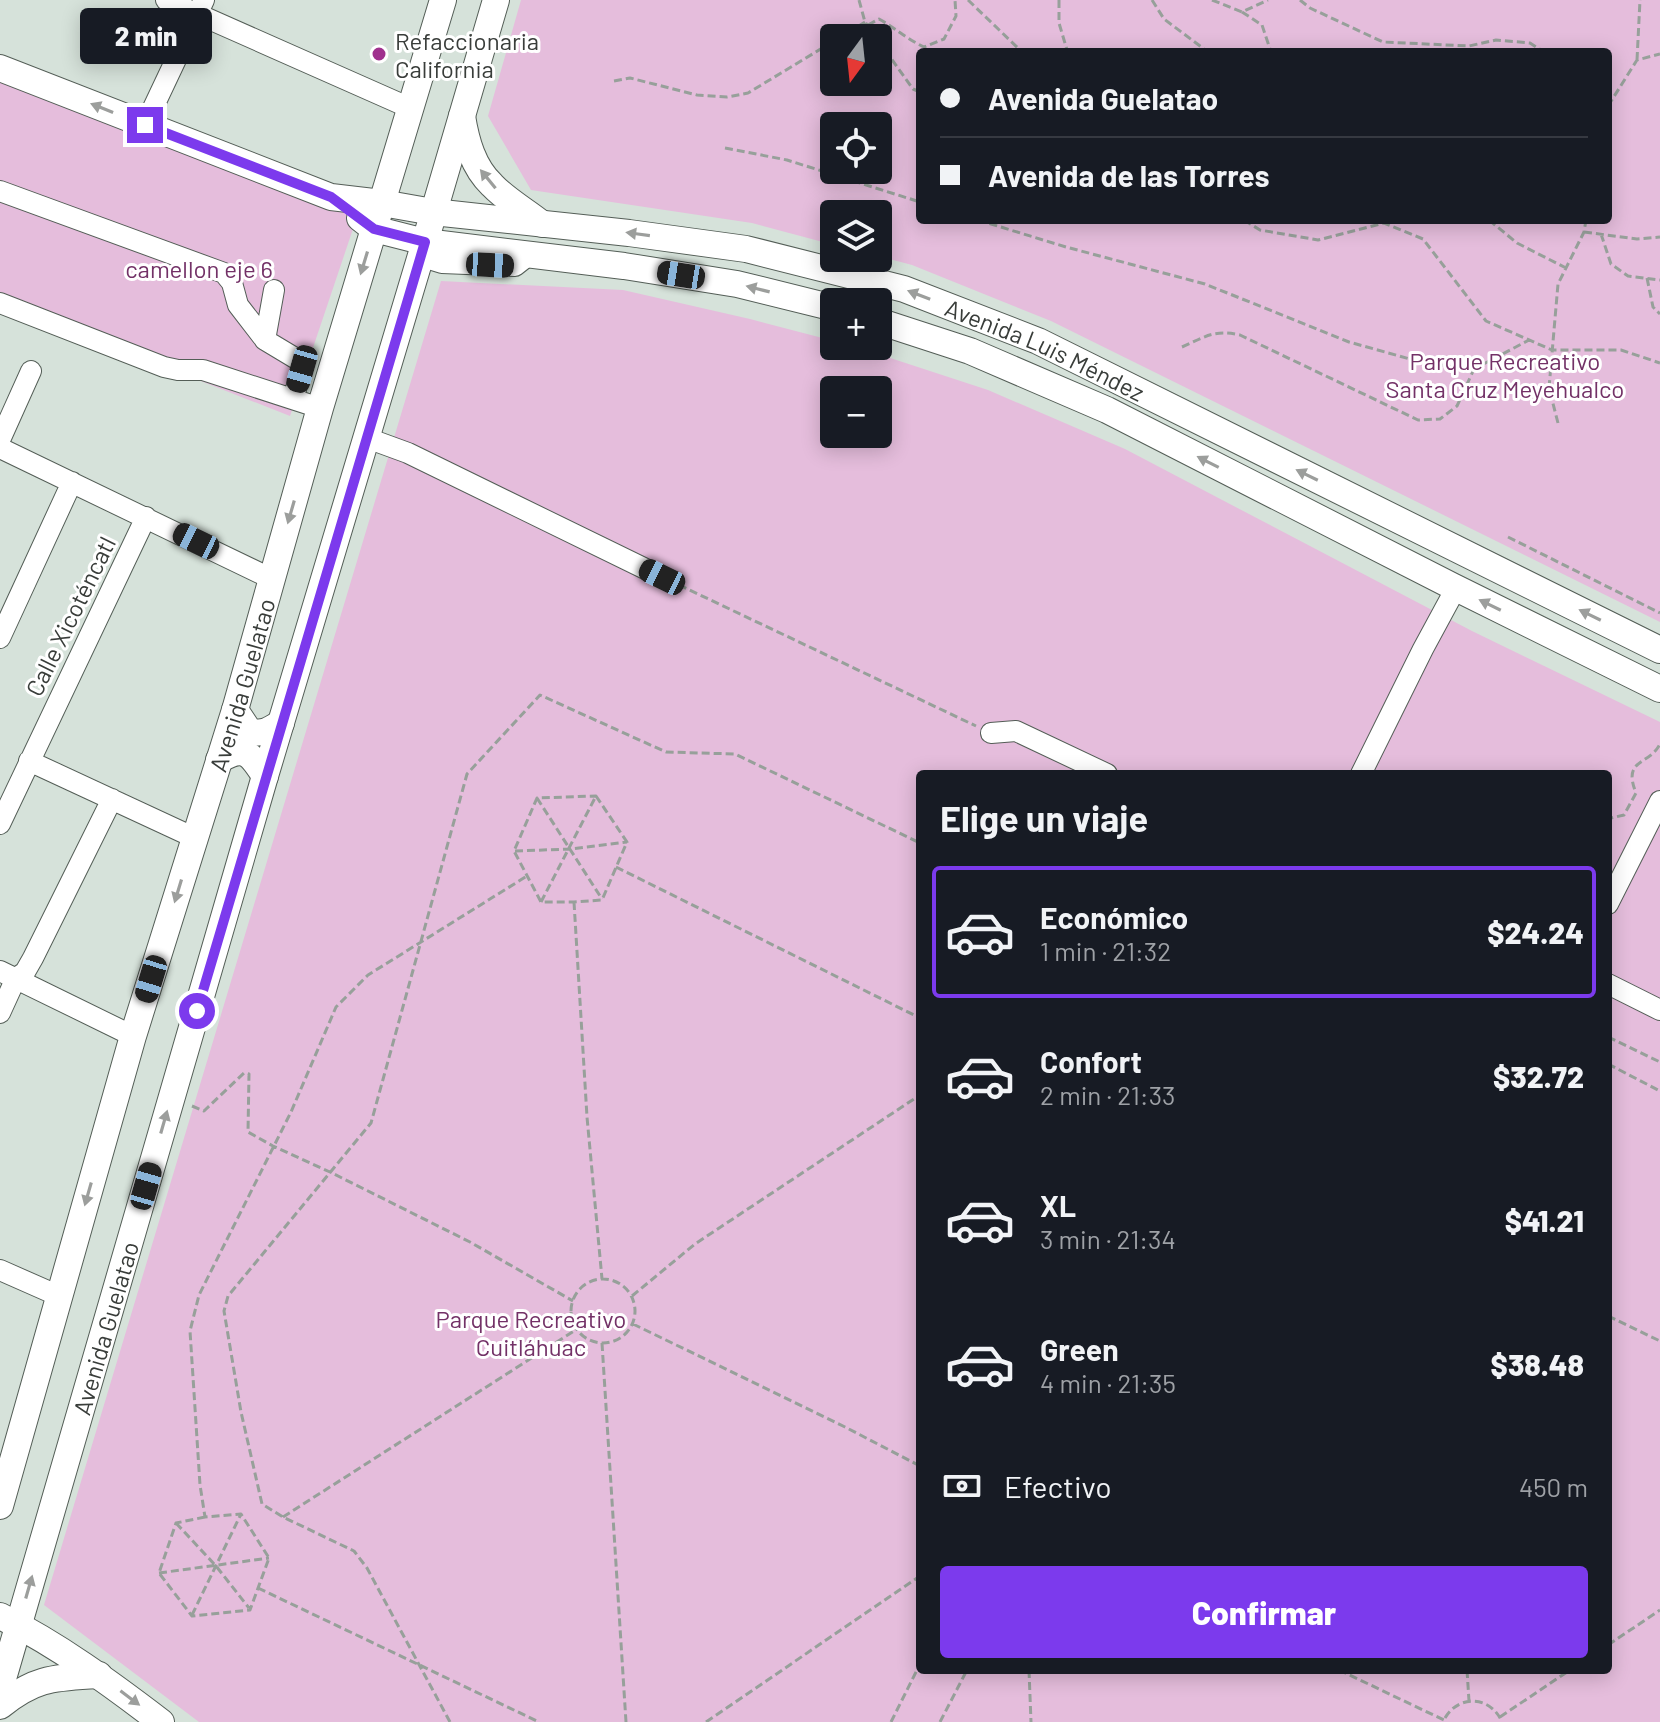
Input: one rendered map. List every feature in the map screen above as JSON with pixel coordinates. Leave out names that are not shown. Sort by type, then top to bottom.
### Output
[{"type":"main road","name":"Avenida Guelatao","points":[[0,1506],[133,1036],[235,710],[320,408],[443,0]]},
{"type":"main road","name":"Avenida Guelatao","points":[[0,1689],[9,1621],[171,1099],[496,0]]},
{"type":"main road","points":[[0,68],[331,197],[374,229],[425,242],[624,266],[737,284],[820,305]]},
{"type":"main road","points":[[461,114],[467,143],[481,173],[492,186],[542,224]]},
{"type":"main road","name":"Avenida Luis Méndez","points":[[331,197],[746,249],[904,289],[1038,341],[1660,650]]},
{"type":"main road","name":"Avenida Luis Méndez","points":[[892,326],[970,351],[1107,410],[1660,689]]},
{"type":"main road","points":[[1335,527],[1351,497]]},
{"type":"main road","points":[[1412,566],[1429,535]]},
{"type":"main road","points":[[235,710],[249,731],[259,734],[281,723]]},
{"type":"main road","points":[[219,760],[233,752],[243,752],[252,757],[265,776]]},
{"type":"main road","points":[[9,1621],[99,1675],[161,1722]]},
{"type":"main road","points":[[0,1706],[19,1691],[38,1682],[58,1677],[99,1675]]},
{"type":"street","points":[[166,0],[201,7],[410,108]]},
{"type":"street","points":[[145,125],[201,7]]},
{"type":"street","points":[[0,191],[224,273],[232,283],[238,305],[265,340],[300,361],[302,369],[293,399]]},
{"type":"street","points":[[265,340],[274,290]]},
{"type":"street","points":[[0,303],[164,367],[203,370],[320,408]]},
{"type":"street","points":[[0,440],[31,371]]},
{"type":"street","points":[[367,438],[408,453],[662,577]]},
{"type":"street","points":[[0,448],[272,579]]},
{"type":"street","points":[[0,638],[72,482]]},
{"type":"street","name":"Calle Xicoténcatl","points":[[0,824],[146,517]]},
{"type":"street","points":[[1363,770],[1456,588]]},
{"type":"street","points":[[991,733],[1016,731],[1099,770]]},
{"type":"street","points":[[29,761],[195,838]]},
{"type":"street","points":[[8,974],[25,972],[112,799]]},
{"type":"street","points":[[1612,896],[1660,801]]},
{"type":"street","points":[[0,1013],[8,974]]},
{"type":"street","points":[[8,974],[133,1036]]},
{"type":"street","points":[[1612,986],[1660,1010]]},
{"type":"street","points":[[0,1271],[59,1296]]},
{"type":"path","points":[[859,0],[866,24],[879,19],[886,24]]},
{"type":"path","points":[[892,28],[924,47],[944,39],[956,16],[955,0]]},
{"type":"path","points":[[968,0],[1018,48]]},
{"type":"path","points":[[1059,0],[1059,23],[1066,48]]},
{"type":"path","points":[[1152,0],[1164,19],[1203,48]]},
{"type":"path","points":[[1212,0],[1242,12],[1262,25],[1270,48]]},
{"type":"path","points":[[1242,12],[1268,0]]},
{"type":"path","points":[[1300,0],[1310,8],[1383,42],[1457,48]]},
{"type":"path","points":[[1612,100],[1637,60],[1640,0]]},
{"type":"path","points":[[1472,48],[1496,40],[1530,43],[1538,48]]},
{"type":"path","points":[[614,81],[630,78],[697,95],[727,97],[748,93],[820,49]]},
{"type":"path","points":[[1637,60],[1660,54]]},
{"type":"path","points":[[892,60],[916,90]]},
{"type":"path","points":[[725,148],[787,160],[916,201]]},
{"type":"path","points":[[991,224],[1205,284],[1349,342],[1428,364],[1474,369],[1529,340]]},
{"type":"path","points":[[1250,224],[1260,230],[1318,240],[1380,224]]},
{"type":"path","points":[[1386,224],[1423,239],[1486,321],[1552,350],[1621,350],[1660,363]]},
{"type":"path","points":[[1396,228],[1398,224]]},
{"type":"path","points":[[1494,224],[1517,243],[1566,268]]},
{"type":"path","points":[[1558,423],[1549,388],[1558,284],[1585,224]]},
{"type":"path","points":[[1584,232],[1637,239],[1660,237]]},
{"type":"path","points":[[1601,234],[1611,264],[1628,276],[1660,280]]},
{"type":"path","points":[[1647,278],[1653,307],[1660,314]]},
{"type":"path","points":[[1182,347],[1223,331],[1240,335],[1418,420],[1440,419],[1457,406],[1474,369]]},
{"type":"path","points":[[1508,537],[1660,613]]},
{"type":"path","points":[[662,577],[991,733]]},
{"type":"path","points":[[450,1722],[367,1568],[354,1551],[262,1504],[241,1412],[224,1311],[228,1296],[371,1123],[467,774],[540,695],[666,752],[735,754],[916,841]]},
{"type":"path","points":[[1612,818],[1624,815],[1636,793],[1632,785],[1632,772],[1637,763],[1656,752],[1660,744]]},
{"type":"path","points":[[537,798],[596,796]]},
{"type":"path","points":[[596,796],[627,842]]},
{"type":"path","points":[[541,902],[596,796]]},
{"type":"path","points":[[537,798],[602,900]]},
{"type":"path","points":[[514,851],[537,798]]},
{"type":"path","points":[[514,851],[570,849],[627,842]]},
{"type":"path","points":[[602,900],[627,842]]},
{"type":"path","points":[[514,851],[541,902]]},
{"type":"path","points":[[616,867],[916,1016]]},
{"type":"path","points":[[205,1517],[200,1485],[190,1331],[199,1295],[273,1146],[336,1007],[368,975],[527,876]]},
{"type":"path","points":[[541,902],[602,900]]},
{"type":"path","points":[[574,902],[587,1117],[602,1279]]},
{"type":"path","points":[[1612,1039],[1660,1062]]},
{"type":"path","points":[[1612,1066],[1660,1091]]},
{"type":"path","points":[[171,1099],[204,1111],[244,1073],[249,1074],[248,1132],[470,1242],[573,1301]]},
{"type":"path","points":[[632,1296],[695,1244],[916,1098]]},
{"type":"path","points":[[602,1279],[619,1284],[632,1296],[635,1305],[633,1324],[628,1332],[612,1342],[602,1343],[583,1337],[572,1320],[571,1310],[573,1301],[584,1286],[602,1279]]},
{"type":"path","points":[[1612,1318],[1660,1341]]},
{"type":"path","points":[[633,1324],[916,1464]]},
{"type":"path","points":[[283,1517],[577,1329]]},
{"type":"path","points":[[602,1343],[626,1722]]},
{"type":"path","points":[[176,1523],[241,1514]]},
{"type":"path","points":[[241,1514],[269,1558]]},
{"type":"path","points":[[192,1616],[241,1514]]},
{"type":"path","points":[[176,1523],[216,1566],[250,1610]]},
{"type":"path","points":[[159,1573],[176,1523]]},
{"type":"path","points":[[159,1573],[269,1558]]},
{"type":"path","points":[[250,1610],[269,1558]]},
{"type":"path","points":[[159,1573],[192,1616]]},
{"type":"path","points":[[706,1722],[916,1579]]},
{"type":"path","points":[[258,1588],[539,1722]]},
{"type":"path","points":[[192,1616],[250,1610]]},
{"type":"path","points":[[1612,1642],[1660,1610]]},
{"type":"path","points":[[891,1722],[916,1672]]},
{"type":"path","points":[[940,1722],[965,1674]]},
{"type":"path","points":[[1029,1674],[1031,1722]]},
{"type":"path","points":[[1347,1674],[1444,1721],[1454,1707],[1469,1701],[1487,1704],[1495,1709],[1501,1719],[1564,1674]]},
{"type":"path","points":[[1467,1674],[1469,1701]]},
{"type":"green space","name":"Parque Recreativo Santa Cruz Meyehualco","points":[[521,0],[1660,0],[1660,622],[1051,321],[892,260],[892,200],[820,200],[820,241],[752,223],[531,190],[488,116]]},
{"type":"green space","name":"camellon eje 6","points":[[0,79],[357,217],[290,416],[0,302]]},
{"type":"green space","name":"Parque Recreativo Cuitláhuac","points":[[441,281],[623,290],[820,337],[820,360],[892,359],[988,390],[1125,449],[1472,631],[1660,722],[1660,1722],[199,1722],[44,1605]]},
{"type":"place","name":"Refaccionaria California","points":[[379,54]]},
{"type":"route","points":[[145,125],[331,197],[374,229],[425,242],[197,1011]]}]
